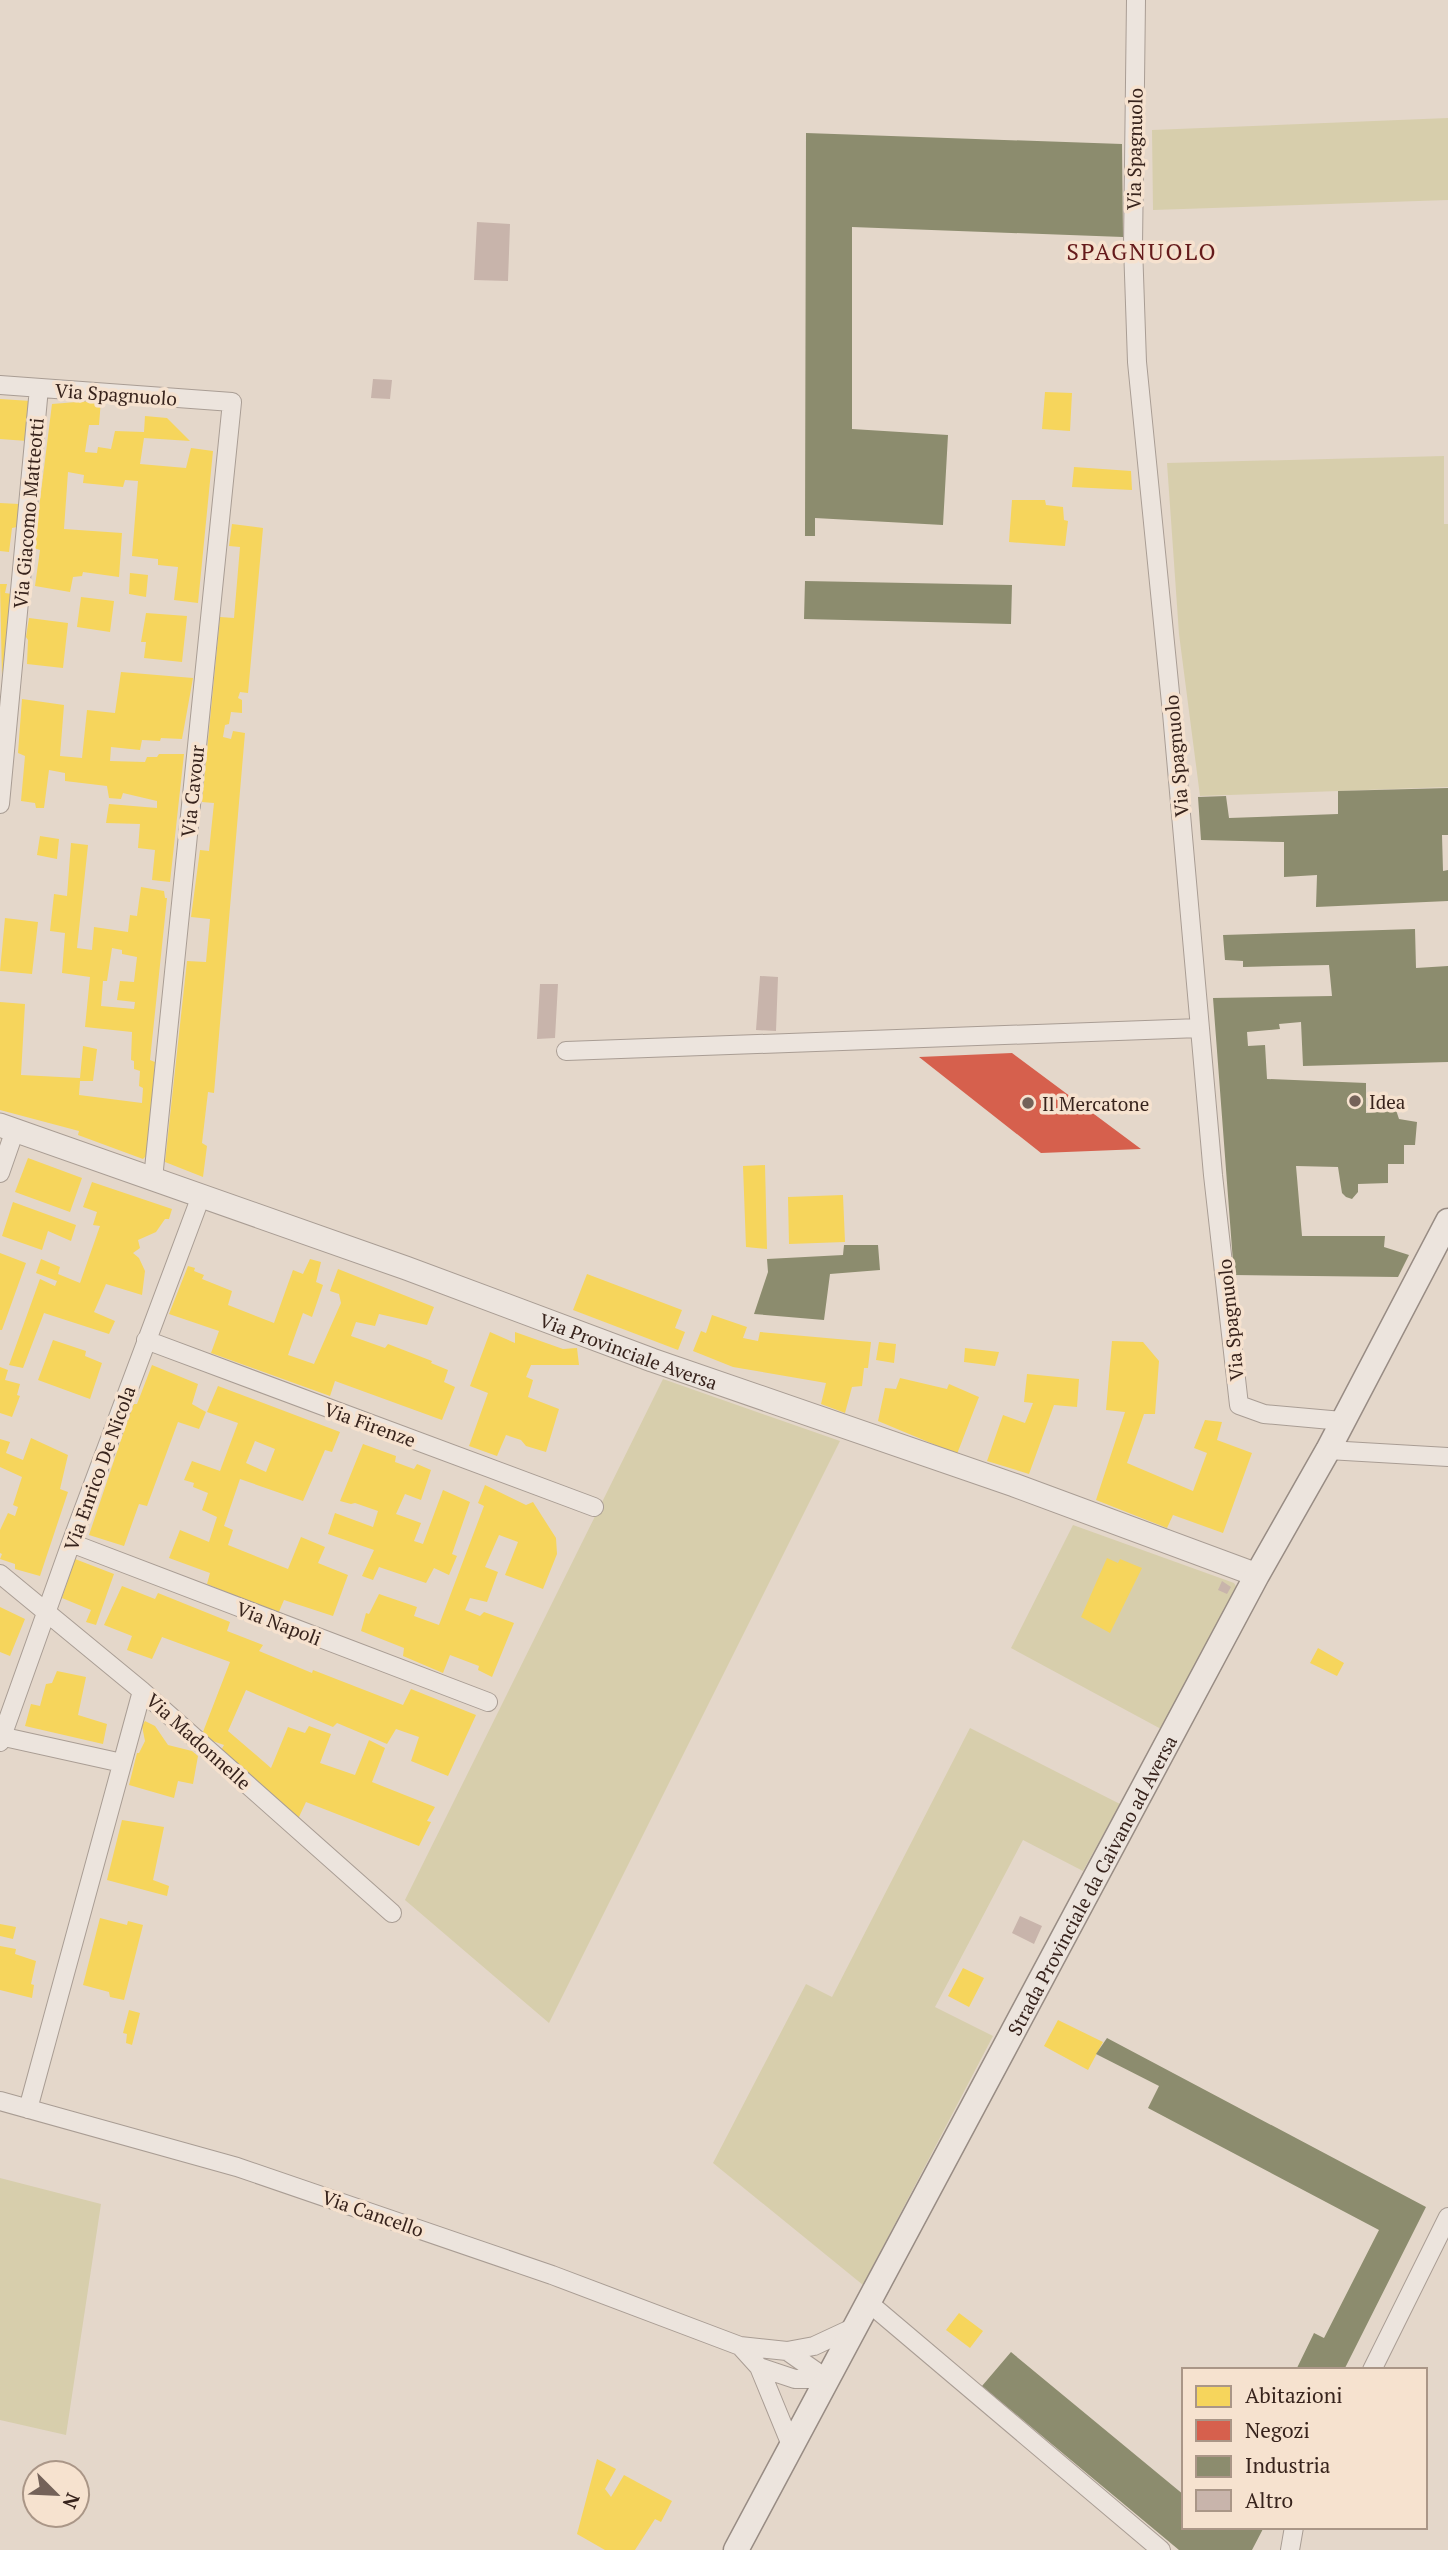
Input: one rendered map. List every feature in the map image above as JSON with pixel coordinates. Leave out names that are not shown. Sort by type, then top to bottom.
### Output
[{"type":"main road","name":"Strada Provinciale da Caivano ad Aversa","points":[[736,2550],[1257,1575],[1328,1450],[1448,1221]]},
{"type":"street","name":"Via Spagnuolo","points":[[1136,0],[1133,246],[1137,362],[1213,1175],[1239,1405],[1264,1414],[1342,1421]]},
{"type":"street","name":"Via Spagnuolo","points":[[0,385],[232,402]]},
{"type":"street","name":"Via Giacomo Matteotti","points":[[0,804],[39,388]]},
{"type":"street","name":"Via Cavour","points":[[153,1179],[232,402]]},
{"type":"street","points":[[566,1051],[1200,1028]]},
{"type":"street","points":[[0,1173],[8,1128]]},
{"type":"street","name":"Via Provinciale Aversa","points":[[8,1128],[406,1268],[652,1360],[1014,1485],[1257,1575]]},
{"type":"street","name":"Via Enrico De Nicola","points":[[1,1738],[201,1196]]},
{"type":"street","name":"Via Firenze","points":[[146,1340],[594,1507]]},
{"type":"street","points":[[1328,1450],[1448,1457]]},
{"type":"street","name":"Via Napoli","points":[[71,1544],[488,1702]]},
{"type":"street","name":"Via Madonnelle","points":[[0,1574],[142,1690],[392,1913]]},
{"type":"street","points":[[28,2109],[142,1690]]},
{"type":"street","points":[[1,1738],[122,1763]]},
{"type":"street","name":"Via Cancello","points":[[0,2101],[237,2167],[552,2275],[740,2346]]},
{"type":"street","points":[[1373,2368],[1448,2217]]},
{"type":"street","points":[[869,2303],[1161,2550]]},
{"type":"street","points":[[740,2346],[787,2351],[814,2346],[857,2326]]},
{"type":"street","points":[[740,2346],[759,2367],[791,2445]]},
{"type":"street","points":[[787,2351],[827,2379]]},
{"type":"street","points":[[759,2367],[794,2379],[827,2379]]},
{"type":"street","points":[[1290,2550],[1294,2529]]},
{"type":"shaded area","points":[[1448,118],[1448,200],[1153,210],[1152,130]]},
{"type":"shaded area","points":[[1444,456],[1444,524],[1448,524],[1448,787],[1200,796],[1179,634],[1167,463]]},
{"type":"shaded area","points":[[663,1379],[840,1441],[549,2023],[405,1900]]},
{"type":"shaded area","points":[[1073,1525],[1234,1583],[1237,1588],[1161,1729],[1011,1648]]},
{"type":"shaded area","points":[[970,1728],[1120,1804],[1083,1871],[1023,1840],[935,2007],[993,2036],[863,2285],[713,2163],[806,1984],[832,1997]]},
{"type":"shaded area","points":[[0,2178],[101,2204],[66,2435],[0,2420]]},
{"type":"building: Abitazioni","points":[[1045,392],[1072,393],[1070,431],[1042,429]]},
{"type":"building: Abitazioni","points":[[0,399],[31,401],[27,441],[0,439]]},
{"type":"building: Abitazioni","points":[[101,400],[99,425],[89,425],[85,452],[97,453],[98,447],[111,449],[115,431],[144,432],[145,416],[167,418],[190,441],[144,438],[140,464],[186,468],[191,448],[213,451],[198,603],[174,600],[178,567],[158,565],[158,559],[132,556],[138,481],[125,480],[123,487],[83,483],[84,475],[68,472],[64,529],[122,533],[119,577],[83,572],[82,576],[73,577],[70,592],[35,586],[40,550],[34,548],[52,404]]},
{"type":"building: Abitazioni","points":[[1074,467],[1131,471],[1132,490],[1072,487]]},
{"type":"building: Abitazioni","points":[[1012,500],[1045,500],[1046,505],[1063,507],[1064,520],[1068,521],[1065,546],[1009,542]]},
{"type":"building: Abitazioni","points":[[0,503],[19,504],[17,527],[12,528],[9,552],[0,551]]},
{"type":"building: Abitazioni","points":[[232,524],[263,528],[248,693],[240,692],[238,698],[242,700],[242,713],[231,712],[223,737],[231,739],[233,731],[245,733],[214,1093],[208,1092],[202,1143],[207,1146],[203,1177],[165,1162],[187,961],[206,962],[210,919],[191,917],[200,850],[209,851],[214,803],[202,802],[220,617],[234,618],[240,547],[229,546]]},
{"type":"building: Abitazioni","points":[[130,573],[148,575],[146,597],[129,594]]},
{"type":"building: Abitazioni","points":[[0,584],[7,584],[5,593],[12,594],[2,677]]},
{"type":"building: Abitazioni","points":[[81,597],[114,601],[110,632],[77,627]]},
{"type":"building: Abitazioni","points":[[146,613],[187,616],[182,662],[144,658],[146,642],[141,642]]},
{"type":"building: Abitazioni","points":[[29,618],[68,623],[63,668],[27,664],[26,637]]},
{"type":"building: Abitazioni","points":[[121,672],[193,678],[182,739],[142,740],[140,750],[111,747],[110,761],[145,762],[147,757],[157,757],[159,754],[184,754],[170,882],[152,880],[155,850],[138,848],[140,824],[106,823],[109,804],[157,808],[157,801],[123,793],[121,799],[109,798],[107,786],[65,781],[65,773],[49,770],[44,808],[36,808],[35,803],[21,801],[25,756],[18,753],[22,699],[64,705],[60,756],[82,758],[87,710],[115,713]]},
{"type":"building: Abitazioni","points":[[40,836],[59,839],[57,859],[37,855]]},
{"type":"building: Abitazioni","points":[[71,843],[88,845],[77,948],[92,950],[94,927],[128,932],[130,915],[137,916],[141,887],[164,891],[167,898],[150,1060],[155,1062],[147,1155],[143,1159],[78,1135],[79,1131],[0,1110],[0,1002],[25,1004],[21,1075],[80,1078],[83,1046],[97,1049],[93,1081],[80,1081],[79,1095],[142,1103],[140,1071],[134,1069],[134,1061],[131,1060],[132,1032],[85,1027],[90,977],[62,973],[65,933],[50,931],[54,894],[67,896]],"holes":[[[112,948],[122,950],[122,954],[137,957],[134,982],[120,981],[117,1000],[135,1002],[134,1009],[101,1006],[103,981],[107,981]]]},
{"type":"building: Abitazioni","points":[[5,918],[38,922],[32,974],[0,971]]},
{"type":"building: Abitazioni","points":[[28,1158],[82,1178],[70,1212],[15,1192]]},
{"type":"building: Abitazioni","points":[[765,1165],[767,1249],[746,1247],[743,1166]]},
{"type":"building: Abitazioni","points":[[92,1182],[172,1209],[169,1219],[165,1219],[156,1232],[138,1240],[140,1248],[133,1253],[139,1258],[145,1271],[142,1295],[106,1284],[94,1312],[115,1321],[109,1334],[44,1313],[23,1368],[9,1365],[40,1279],[55,1286],[57,1281],[36,1273],[41,1259],[60,1267],[58,1274],[80,1283],[100,1226],[93,1225],[97,1212],[83,1207]]},
{"type":"building: Abitazioni","points":[[843,1195],[845,1242],[789,1244],[788,1197]]},
{"type":"building: Abitazioni","points":[[13,1202],[76,1225],[71,1241],[48,1231],[42,1250],[2,1236]]},
{"type":"building: Abitazioni","points":[[0,1253],[26,1263],[2,1330],[0,1330]]},
{"type":"building: Abitazioni","points":[[310,1259],[321,1262],[316,1282],[323,1285],[312,1317],[303,1313],[288,1355],[314,1364],[341,1303],[339,1294],[330,1291],[338,1269],[434,1307],[427,1325],[379,1314],[375,1326],[356,1322],[351,1336],[385,1348],[388,1344],[448,1370],[444,1382],[455,1387],[442,1420],[335,1381],[330,1396],[211,1353],[219,1331],[169,1314],[188,1266],[204,1275],[202,1279],[232,1291],[228,1305],[274,1323],[293,1270],[303,1274]]},
{"type":"building: Abitazioni","points":[[587,1274],[682,1310],[675,1328],[685,1332],[678,1350],[573,1310]]},
{"type":"building: Abitazioni","points":[[712,1315],[747,1327],[743,1338],[758,1341],[760,1332],[871,1342],[868,1368],[864,1368],[862,1386],[852,1387],[845,1413],[821,1404],[826,1383],[733,1367],[693,1351],[701,1331],[706,1333]]},
{"type":"building: Abitazioni","points":[[490,1332],[515,1343],[515,1332],[563,1349],[577,1348],[579,1365],[531,1365],[526,1377],[533,1380],[528,1397],[559,1409],[546,1452],[526,1446],[521,1440],[506,1435],[497,1456],[469,1446],[488,1393],[470,1386]]},
{"type":"building: Abitazioni","points":[[53,1340],[86,1351],[85,1356],[102,1363],[90,1399],[38,1380]]},
{"type":"building: Abitazioni","points":[[1112,1341],[1143,1342],[1159,1361],[1155,1414],[1144,1414],[1127,1463],[1193,1491],[1207,1453],[1194,1448],[1205,1420],[1222,1422],[1217,1440],[1252,1453],[1223,1533],[1173,1515],[1167,1528],[1096,1500],[1125,1412],[1106,1410]]},
{"type":"building: Abitazioni","points":[[879,1342],[896,1344],[894,1363],[876,1360]]},
{"type":"building: Abitazioni","points":[[965,1348],[999,1352],[995,1366],[964,1362]]},
{"type":"building: Abitazioni","points":[[152,1365],[198,1384],[192,1404],[206,1412],[199,1429],[178,1422],[147,1506],[139,1504],[124,1546],[89,1535],[133,1404],[137,1404]]},
{"type":"building: Abitazioni","points":[[0,1367],[8,1370],[5,1380],[20,1384],[17,1395],[20,1396],[12,1417],[0,1413]]},
{"type":"building: Abitazioni","points":[[1027,1374],[1079,1379],[1077,1407],[1054,1405],[1029,1474],[987,1461],[1003,1415],[1025,1423],[1033,1403],[1024,1402]]},
{"type":"building: Abitazioni","points":[[900,1378],[947,1389],[949,1384],[979,1397],[957,1454],[878,1421],[885,1388],[896,1389]]},
{"type":"building: Abitazioni","points":[[218,1386],[340,1432],[332,1452],[325,1450],[303,1501],[240,1479],[224,1526],[233,1530],[228,1545],[288,1569],[301,1537],[325,1547],[318,1563],[348,1575],[333,1616],[284,1600],[278,1614],[207,1584],[210,1573],[169,1558],[180,1530],[209,1542],[217,1517],[202,1510],[208,1493],[193,1487],[194,1483],[184,1480],[192,1461],[220,1471],[238,1423],[207,1412]],"holes":[[[255,1441],[275,1449],[266,1472],[246,1463]]]},
{"type":"building: Abitazioni","points":[[31,1438],[68,1455],[60,1489],[68,1492],[40,1576],[15,1569],[15,1564],[0,1559],[0,1530],[8,1513],[15,1516],[18,1507],[13,1505],[22,1477],[0,1467],[0,1439],[10,1442],[6,1453],[23,1460]]},
{"type":"building: Abitazioni","points":[[363,1444],[396,1456],[395,1462],[414,1469],[417,1464],[431,1470],[421,1500],[405,1494],[396,1514],[421,1523],[414,1541],[423,1544],[443,1490],[470,1502],[452,1554],[457,1556],[449,1575],[434,1568],[426,1583],[379,1567],[373,1580],[362,1576],[374,1550],[328,1534],[335,1513],[373,1527],[378,1511],[340,1501]]},
{"type":"building: Abitazioni","points":[[485,1485],[526,1505],[533,1502],[556,1538],[557,1554],[543,1589],[505,1575],[518,1542],[499,1535],[485,1567],[498,1572],[487,1602],[470,1598],[465,1610],[480,1616],[484,1612],[514,1623],[492,1677],[478,1670],[479,1666],[450,1655],[443,1673],[403,1656],[404,1648],[361,1631],[366,1613],[369,1614],[379,1594],[417,1607],[414,1616],[439,1625],[484,1506],[478,1503]]},
{"type":"building: Abitazioni","points":[[1107,1558],[1118,1563],[1120,1559],[1142,1568],[1110,1633],[1081,1617]]},
{"type":"building: Abitazioni","points":[[75,1559],[114,1574],[96,1625],[86,1622],[91,1610],[62,1598]]},
{"type":"building: Abitazioni","points":[[122,1586],[155,1599],[158,1593],[230,1622],[227,1631],[263,1645],[259,1651],[312,1673],[313,1670],[403,1705],[411,1689],[476,1715],[448,1776],[411,1761],[419,1737],[396,1729],[387,1744],[337,1723],[333,1727],[246,1690],[228,1731],[271,1768],[288,1727],[305,1733],[309,1726],[331,1734],[320,1763],[355,1775],[369,1740],[385,1748],[372,1782],[435,1807],[419,1846],[306,1802],[298,1819],[220,1752],[224,1745],[201,1737],[230,1662],[162,1637],[152,1659],[127,1650],[132,1636],[104,1625]]},
{"type":"building: Abitazioni","points":[[0,1607],[25,1619],[10,1656],[0,1652]]},
{"type":"building: Abitazioni","points":[[1318,1648],[1344,1663],[1337,1676],[1310,1663]]},
{"type":"building: Abitazioni","points":[[57,1671],[86,1677],[78,1715],[107,1724],[103,1744],[25,1726],[31,1704],[40,1706],[46,1684],[52,1683]]},
{"type":"building: Abitazioni","points":[[145,1721],[155,1726],[168,1745],[192,1751],[198,1756],[193,1784],[178,1781],[174,1798],[129,1785],[137,1753],[145,1741],[142,1726]]},
{"type":"building: Abitazioni","points":[[122,1820],[164,1827],[153,1880],[169,1886],[167,1896],[107,1880]]},
{"type":"building: Abitazioni","points":[[100,1918],[127,1925],[128,1921],[143,1925],[124,2000],[110,1997],[109,1992],[83,1985]]},
{"type":"building: Abitazioni","points":[[0,1924],[16,1927],[13,1939],[0,1936]]},
{"type":"building: Abitazioni","points":[[0,1946],[16,1949],[15,1954],[36,1961],[31,1984],[34,1985],[32,1998],[0,1990]]},
{"type":"building: Abitazioni","points":[[963,1968],[984,1978],[969,2007],[948,1996]]},
{"type":"building: Abitazioni","points":[[129,2010],[140,2013],[132,2045],[126,2043],[127,2034],[123,2033]]},
{"type":"building: Abitazioni","points":[[1058,2020],[1103,2042],[1088,2070],[1044,2046]]},
{"type":"building: Abitazioni","points":[[959,2313],[983,2331],[970,2348],[946,2330]]},
{"type":"building: Abitazioni","points":[[597,2459],[616,2469],[605,2489],[611,2497],[624,2475],[672,2501],[661,2522],[655,2519],[635,2550],[605,2550],[577,2534]]},
{"type":"building: Negozi","name":"Il Mercatone","points":[[1012,1053],[1141,1149],[1041,1153],[919,1057]]},
{"type":"building: Industria","points":[[806,133],[1122,144],[1123,237],[852,227],[852,429],[948,435],[943,525],[815,518],[815,536],[805,536]]},
{"type":"building: Industria","points":[[805,581],[1012,585],[1011,624],[804,619]]},
{"type":"building: Industria","points":[[1448,788],[1448,835],[1442,835],[1443,871],[1448,870],[1448,901],[1316,907],[1317,875],[1284,877],[1284,842],[1201,840],[1198,797],[1226,796],[1229,818],[1338,814],[1338,791]]},
{"type":"building: Industria","points":[[1415,929],[1416,968],[1448,966],[1448,1062],[1303,1066],[1301,1022],[1279,1024],[1280,1029],[1247,1032],[1248,1046],[1265,1045],[1267,1079],[1366,1083],[1366,1113],[1396,1110],[1399,1119],[1417,1122],[1415,1145],[1404,1145],[1404,1164],[1388,1164],[1388,1183],[1358,1184],[1358,1192],[1352,1199],[1342,1193],[1338,1167],[1296,1166],[1302,1236],[1385,1236],[1384,1247],[1409,1255],[1398,1277],[1234,1275],[1213,998],[1332,996],[1329,965],[1243,967],[1243,961],[1225,960],[1223,935]]},
{"type":"building: Industria","points":[[844,1245],[878,1245],[880,1270],[830,1274],[824,1320],[754,1314],[768,1272],[767,1259],[843,1255]]},
{"type":"building: Industria","points":[[1107,2038],[1426,2207],[1345,2368],[1297,2368],[1314,2333],[1324,2338],[1379,2230],[1148,2108],[1159,2086],[1096,2054]]},
{"type":"building: Industria","points":[[1011,2352],[1182,2493],[1182,2529],[1263,2529],[1252,2550],[1179,2550],[982,2386]]},
{"type":"building: Altro","points":[[477,222],[510,224],[508,281],[474,280]]},
{"type":"building: Altro","points":[[373,379],[392,380],[390,399],[371,398]]},
{"type":"building: Altro","points":[[760,976],[778,977],[776,1031],[756,1030]]},
{"type":"building: Altro","points":[[540,984],[558,984],[555,1038],[537,1039]]},
{"type":"building: Altro","points":[[1222,1581],[1231,1587],[1227,1594],[1218,1590]]},
{"type":"building: Altro","points":[[1020,1916],[1042,1926],[1034,1944],[1012,1933]]},
{"type":"place","name":"Idea","points":[[1355,1101]]},
{"type":"place","name":"Il Mercatone","points":[[1028,1103]]},
{"type":"district","name":"SPAGNUOLO","points":[[1142,251]]}]
